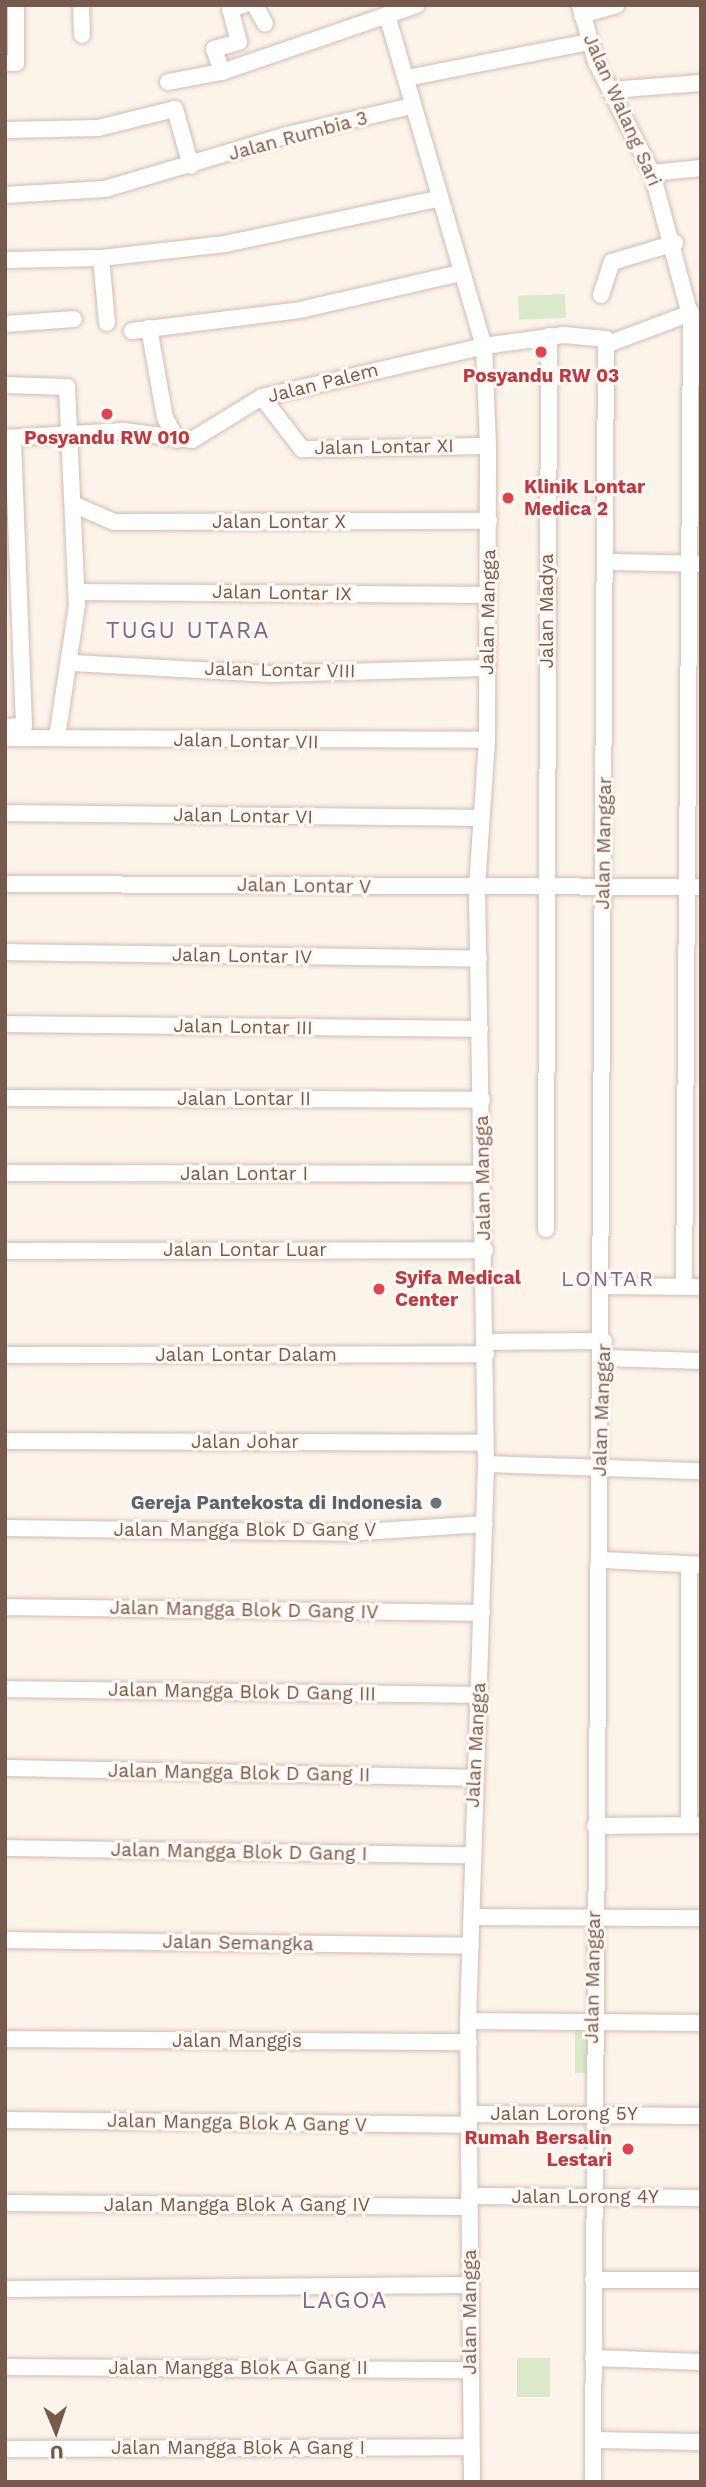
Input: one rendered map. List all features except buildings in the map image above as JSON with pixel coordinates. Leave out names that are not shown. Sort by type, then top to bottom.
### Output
[{"type":"street","points":[[5,63],[16,63],[16,5]]},
{"type":"street","points":[[81,5],[82,34]]},
{"type":"street","points":[[222,72],[214,49],[239,42],[230,9],[243,5]]},
{"type":"street","points":[[256,5],[265,24]]},
{"type":"street","points":[[168,82],[222,72],[417,5]]},
{"type":"street","points":[[581,10],[617,5]]},
{"type":"street","name":"Jalan Walang Sari","points":[[581,10],[589,41],[652,173],[694,301],[692,1286]]},
{"type":"street","name":"Jalan Mangga","points":[[387,15],[407,78],[409,107],[484,346],[488,446],[487,740],[477,887],[485,1250],[486,1464],[468,2021],[472,2482]]},
{"type":"street","points":[[407,78],[589,41]]},
{"type":"street","points":[[611,90],[701,83]]},
{"type":"street","name":"Jalan Rumbia 3","points":[[5,195],[82,194],[191,166],[287,135],[409,107]]},
{"type":"street","points":[[5,130],[82,128],[175,109],[191,166]]},
{"type":"street","points":[[652,173],[701,168]]},
{"type":"street","points":[[5,260],[101,258],[293,233],[437,199]]},
{"type":"street","points":[[601,295],[612,262],[675,243]]},
{"type":"street","points":[[101,258],[107,323]]},
{"type":"street","points":[[132,331],[300,310],[460,273]]},
{"type":"street","points":[[607,341],[694,301]]},
{"type":"street","points":[[5,324],[74,319]]},
{"type":"street","points":[[149,328],[165,418],[177,440]]},
{"type":"street","name":"Jalan Palem","points":[[9,438],[124,431],[177,440],[208,435],[262,397],[484,346],[549,336],[607,341]]},
{"type":"street","name":"Jalan Madya","points":[[546,1229],[549,336]]},
{"type":"street","name":"Jalan Manggar","points":[[593,2482],[592,2113],[600,1470],[604,1358],[603,887],[608,562],[607,341]]},
{"type":"street","points":[[5,385],[66,384],[78,592],[73,663],[57,737]]},
{"type":"street","name":"Jalan Lontar XI","points":[[262,397],[302,449],[488,446]]},
{"type":"street","points":[[5,727],[24,726],[9,438]]},
{"type":"street","name":"Jalan Lontar X","points":[[73,504],[114,522],[489,521]]},
{"type":"street","points":[[608,562],[694,564]]},
{"type":"street","name":"Jalan Lontar IX","points":[[78,592],[487,596]]},
{"type":"street","name":"Jalan Lontar VIII","points":[[73,663],[271,674],[486,668]]},
{"type":"street","name":"Jalan Lontar VII","points":[[5,738],[487,740]]},
{"type":"street","name":"Jalan Lontar VI","points":[[5,813],[480,818]]},
{"type":"street","name":"Jalan Lontar V","points":[[5,884],[694,887]]},
{"type":"street","name":"Jalan Lontar IV","points":[[5,952],[479,959]]},
{"type":"street","name":"Jalan Lontar III","points":[[5,1024],[481,1029]]},
{"type":"street","name":"Jalan Lontar II","points":[[5,1098],[482,1100]]},
{"type":"street","name":"Jalan Lontar I","points":[[5,1173],[483,1174]]},
{"type":"street","name":"Jalan Lontar Luar","points":[[5,1251],[485,1250]]},
{"type":"street","points":[[604,1286],[692,1286]]},
{"type":"street","name":"Jalan Lontar Dalam","points":[[5,1355],[486,1348],[604,1341]]},
{"type":"street","points":[[604,1358],[701,1361]]},
{"type":"street","name":"Jalan Johar","points":[[5,1441],[485,1443]]},
{"type":"street","points":[[486,1464],[600,1470],[701,1471]]},
{"type":"street","name":"Jalan Mangga Blok D Gang V","points":[[5,1528],[347,1533],[485,1524]]},
{"type":"street","points":[[595,1826],[695,1825],[695,1565],[600,1560]]},
{"type":"street","name":"Jalan Mangga Blok D Gang IV","points":[[5,1607],[482,1613]]},
{"type":"street","name":"Jalan Mangga Blok D Gang III","points":[[5,1689],[479,1695]]},
{"type":"street","name":"Jalan Mangga Blok D Gang II","points":[[5,1768],[474,1778]]},
{"type":"street","name":"Jalan Mangga Blok D Gang I","points":[[5,1848],[472,1855]]},
{"type":"street","points":[[473,1917],[701,1918]]},
{"type":"street","name":"Jalan Semangka","points":[[5,1940],[471,1946]]},
{"type":"street","points":[[468,2021],[701,2022]]},
{"type":"street","name":"Jalan Manggis","points":[[5,2039],[469,2042]]},
{"type":"street","name":"Jalan Lorong 5Y","points":[[469,2120],[592,2113],[701,2116]]},
{"type":"street","name":"Jalan Mangga Blok A Gang V","points":[[5,2120],[469,2120]]},
{"type":"street","name":"Jalan Lorong 4Y","points":[[469,2201],[593,2196],[701,2198]]},
{"type":"street","name":"Jalan Mangga Blok A Gang IV","points":[[5,2203],[469,2201]]},
{"type":"street","points":[[593,2280],[701,2280]]},
{"type":"street","points":[[5,2289],[469,2285]]},
{"type":"street","points":[[593,2358],[701,2362]]},
{"type":"street","name":"Jalan Mangga Blok A Gang II","points":[[5,2367],[470,2370]]},
{"type":"street","points":[[593,2440],[701,2442]]},
{"type":"street","name":"Jalan Mangga Blok A Gang I","points":[[5,2449],[471,2447]]},
{"type":"green space","points":[[565,294],[566,318],[519,320],[518,296]]},
{"type":"green space","points":[[575,2031],[588,2031],[588,2073],[575,2073]]},
{"type":"green space","points":[[517,2358],[550,2358],[550,2397],[517,2397]]},
{"type":"place","name":"Posyandu RW 03","points":[[541,352]]},
{"type":"place","name":"Posyandu RW 010","points":[[107,414]]},
{"type":"place","name":"Klinik Lontar Medica 2","points":[[508,498]]},
{"type":"place","name":"Syifa Medical Center","points":[[379,1289]]},
{"type":"place","name":"Gereja Pantekosta di Indonesia","points":[[436,1503]]},
{"type":"place","name":"Rumah Bersalin Lestari","points":[[628,2149]]},
{"type":"district","name":"TUGU UTARA","points":[[188,631]]},
{"type":"district","name":"LONTAR","points":[[608,1279]]},
{"type":"district","name":"LAGOA","points":[[345,2301]]}]
